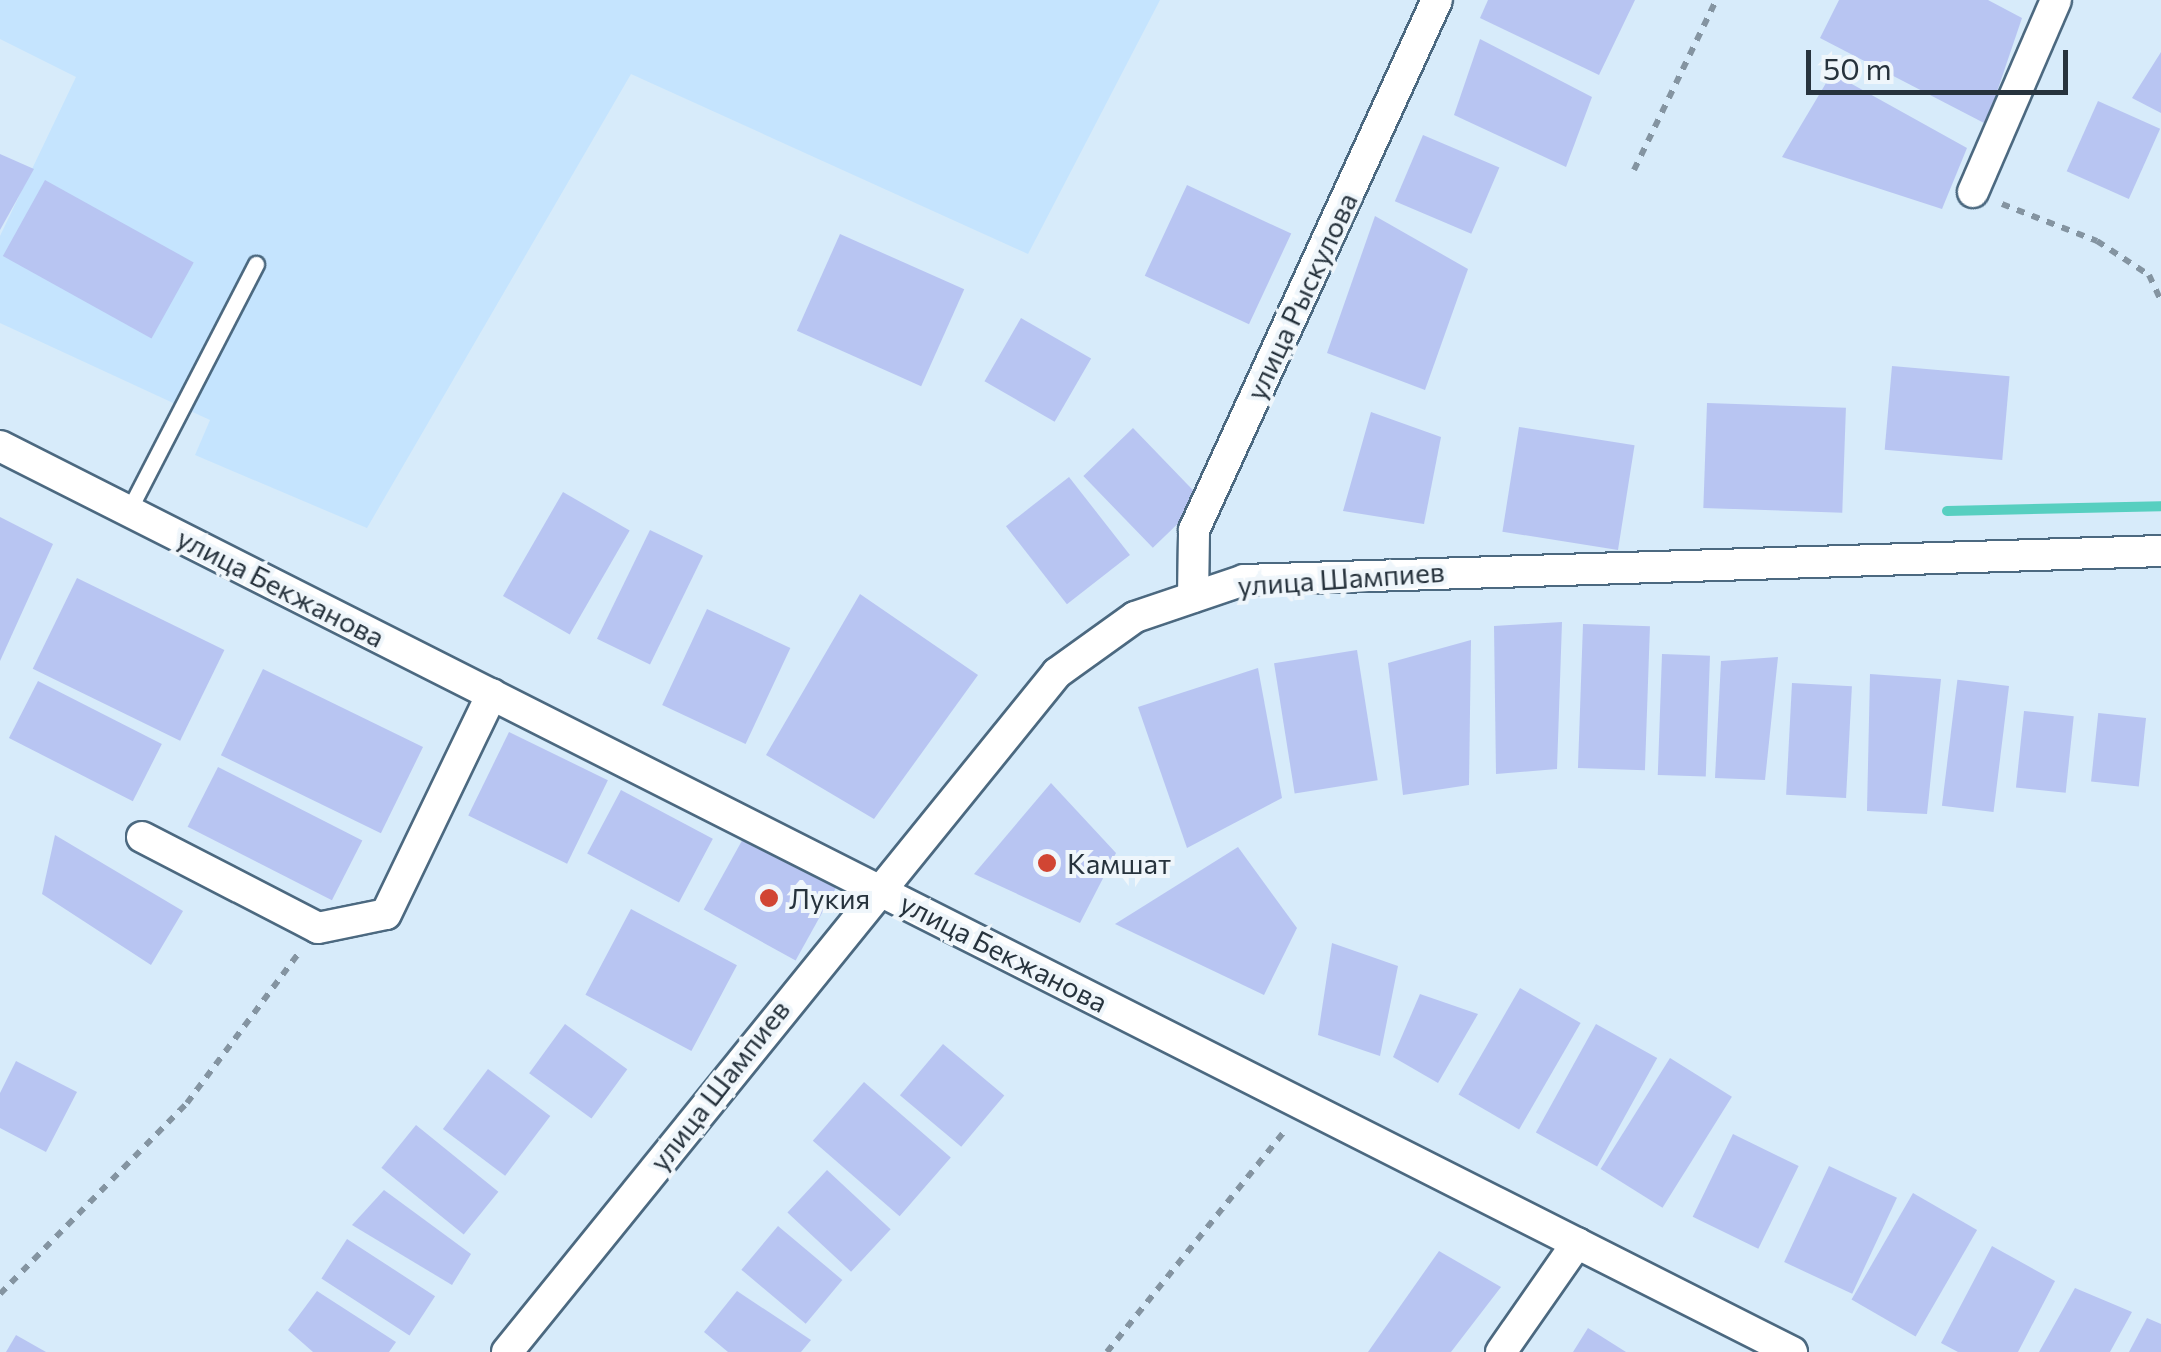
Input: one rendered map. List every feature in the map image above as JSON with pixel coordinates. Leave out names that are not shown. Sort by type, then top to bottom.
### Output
[{"type":"street","name":"улица Рыскулова","points":[[1192,597],[1194,530],[1436,0]]},
{"type":"street","points":[[1973,192],[2056,0]]},
{"type":"street","name":"улица Бекжанова","points":[[0,446],[1792,1352]]},
{"type":"street","name":"улица Шампиев","points":[[506,1352],[876,887],[1057,673],[1135,617],[1244,580],[2161,551]]},
{"type":"street","points":[[142,838],[318,928],[386,914],[492,694]]},
{"type":"street","points":[[1501,1352],[1577,1243]]},
{"type":"lane","points":[[129,510],[256,264]]},
{"type":"path","points":[[1634,170],[1716,0]]},
{"type":"path","points":[[1973,192],[2097,241],[2149,275],[2161,301]]},
{"type":"path","points":[[0,1294],[187,1103],[318,928]]},
{"type":"path","points":[[1108,1352],[1306,1105]]},
{"type":"shaded area","points":[[0,0],[1160,0],[1028,254],[631,74],[367,528],[195,455],[210,420],[0,323],[0,236],[76,77],[0,39]]},
{"type":"building","points":[[1488,0],[1635,0],[1599,75],[1480,18]]},
{"type":"building","points":[[1839,0],[1988,0],[2022,18],[1986,124],[1820,38]]},
{"type":"building","points":[[1480,39],[1592,97],[1566,167],[1454,115]]},
{"type":"building","points":[[2161,52],[2161,113],[2132,98]]},
{"type":"building","points":[[1832,73],[1967,148],[1942,209],[1782,157]]},
{"type":"building","points":[[2098,101],[2160,129],[2129,199],[2067,171]]},
{"type":"building","points":[[1423,135],[1499,167],[1471,234],[1395,201]]},
{"type":"building","points":[[0,154],[34,169],[0,230]]},
{"type":"building","points":[[45,180],[194,262],[152,339],[3,256]]},
{"type":"building","points":[[1187,185],[1291,234],[1249,324],[1145,276]]},
{"type":"building","points":[[1375,216],[1468,269],[1425,390],[1327,353]]},
{"type":"building","points":[[840,234],[964,289],[921,386],[797,331]]},
{"type":"building","points":[[1021,318],[1091,358],[1055,422],[984,381]]},
{"type":"building","points":[[1892,366],[2010,376],[2002,460],[1885,450]]},
{"type":"building","points":[[1707,403],[1846,408],[1842,513],[1703,508]]},
{"type":"building","points":[[1371,412],[1441,437],[1424,524],[1343,511]]},
{"type":"building","points":[[1519,427],[1635,445],[1618,550],[1502,532]]},
{"type":"building","points":[[1133,428],[1202,500],[1153,548],[1083,476]]},
{"type":"building","points":[[1069,477],[1130,555],[1067,604],[1006,526]]},
{"type":"building","points":[[563,492],[630,530],[570,634],[503,596]]},
{"type":"building","points":[[0,517],[53,544],[0,661]]},
{"type":"building","points":[[650,530],[703,556],[650,665],[597,639]]},
{"type":"building","points":[[77,578],[224,650],[180,741],[33,669]]},
{"type":"building","points":[[860,594],[978,675],[874,819],[766,755]]},
{"type":"building","points":[[707,609],[790,648],[746,744],[662,705]]},
{"type":"building","points":[[1562,622],[1557,769],[1496,774],[1494,626]]},
{"type":"building","points":[[1583,624],[1650,626],[1645,770],[1578,768]]},
{"type":"building","points":[[1471,640],[1469,785],[1403,795],[1388,663]]},
{"type":"building","points":[[1357,650],[1378,780],[1295,794],[1274,663]]},
{"type":"building","points":[[1662,654],[1710,656],[1706,777],[1658,775]]},
{"type":"building","points":[[1778,657],[1765,780],[1715,778],[1721,661]]},
{"type":"building","points":[[1258,668],[1282,798],[1187,848],[1138,707]]},
{"type":"building","points":[[263,669],[423,747],[381,833],[221,755]]},
{"type":"building","points":[[1870,674],[1941,679],[1927,814],[1867,811]]},
{"type":"building","points":[[1957,680],[2009,686],[1994,812],[1942,806]]},
{"type":"building","points":[[38,681],[162,744],[133,801],[9,738]]},
{"type":"building","points":[[1792,683],[1852,686],[1846,798],[1786,795]]},
{"type":"building","points":[[2024,711],[2074,716],[2066,793],[2016,788]]},
{"type":"building","points":[[2098,713],[2146,718],[2139,787],[2091,782]]},
{"type":"building","points":[[509,732],[608,780],[567,864],[468,816]]},
{"type":"building","points":[[218,767],[362,841],[332,900],[188,827]]},
{"type":"building","name":"Камшат","points":[[1051,783],[1116,853],[1080,923],[974,874]]},
{"type":"building","points":[[621,790],[713,839],[679,902],[587,854]]},
{"type":"building","points":[[55,835],[183,911],[151,965],[42,894]]},
{"type":"building","name":"Лукия","points":[[744,837],[836,888],[796,960],[704,910]]},
{"type":"building","points":[[1238,847],[1297,928],[1264,995],[1115,924]]},
{"type":"building","points":[[631,909],[737,965],[691,1051],[585,995]]},
{"type":"building","points":[[1332,943],[1398,966],[1380,1056],[1318,1035]]},
{"type":"building","points":[[1520,988],[1581,1023],[1519,1130],[1458,1095]]},
{"type":"building","points":[[1420,994],[1478,1014],[1438,1083],[1393,1057]]},
{"type":"building","points":[[565,1024],[627,1069],[591,1119],[529,1073]]},
{"type":"building","points":[[1596,1024],[1657,1058],[1597,1166],[1536,1132]]},
{"type":"building","points":[[943,1044],[1004,1095],[961,1147],[900,1095]]},
{"type":"building","points":[[1670,1058],[1732,1097],[1662,1208],[1601,1169]]},
{"type":"building","points":[[16,1061],[77,1092],[46,1152],[0,1128],[0,1093]]},
{"type":"building","points":[[488,1069],[550,1116],[505,1176],[443,1129]]},
{"type":"building","points":[[864,1082],[951,1157],[900,1216],[813,1141]]},
{"type":"building","points":[[416,1125],[498,1192],[464,1234],[381,1168]]},
{"type":"building","points":[[1733,1134],[1799,1166],[1758,1249],[1693,1217]]},
{"type":"building","points":[[1829,1166],[1897,1198],[1852,1294],[1784,1262]]},
{"type":"building","points":[[827,1170],[891,1229],[851,1272],[787,1212]]},
{"type":"building","points":[[384,1190],[471,1254],[452,1285],[352,1225]]},
{"type":"building","points":[[1913,1193],[1977,1230],[1916,1337],[1852,1300]]},
{"type":"building","points":[[778,1226],[842,1280],[806,1324],[741,1270]]},
{"type":"building","points":[[347,1239],[435,1296],[409,1336],[321,1278]]},
{"type":"building","points":[[1992,1246],[2055,1281],[2018,1352],[1958,1352],[1941,1343]]},
{"type":"building","points":[[1439,1251],[1501,1287],[1451,1352],[1368,1352]]},
{"type":"building","points":[[2075,1288],[2132,1312],[2110,1352],[2039,1352]]},
{"type":"building","points":[[317,1291],[396,1342],[389,1352],[313,1352],[288,1330]]},
{"type":"building","points":[[737,1291],[811,1340],[801,1352],[728,1352],[704,1332]]},
{"type":"building","points":[[2147,1318],[2161,1324],[2161,1352],[2129,1352]]},
{"type":"building","points":[[1588,1328],[1626,1352],[1573,1352]]},
{"type":"building","points":[[16,1335],[46,1352],[6,1352]]},
{"type":"waterway","points":[[1947,511],[2161,506]]},
{"type":"place","name":"Камшат","points":[[1047,863]]},
{"type":"place","name":"Лукия","points":[[769,898]]}]
